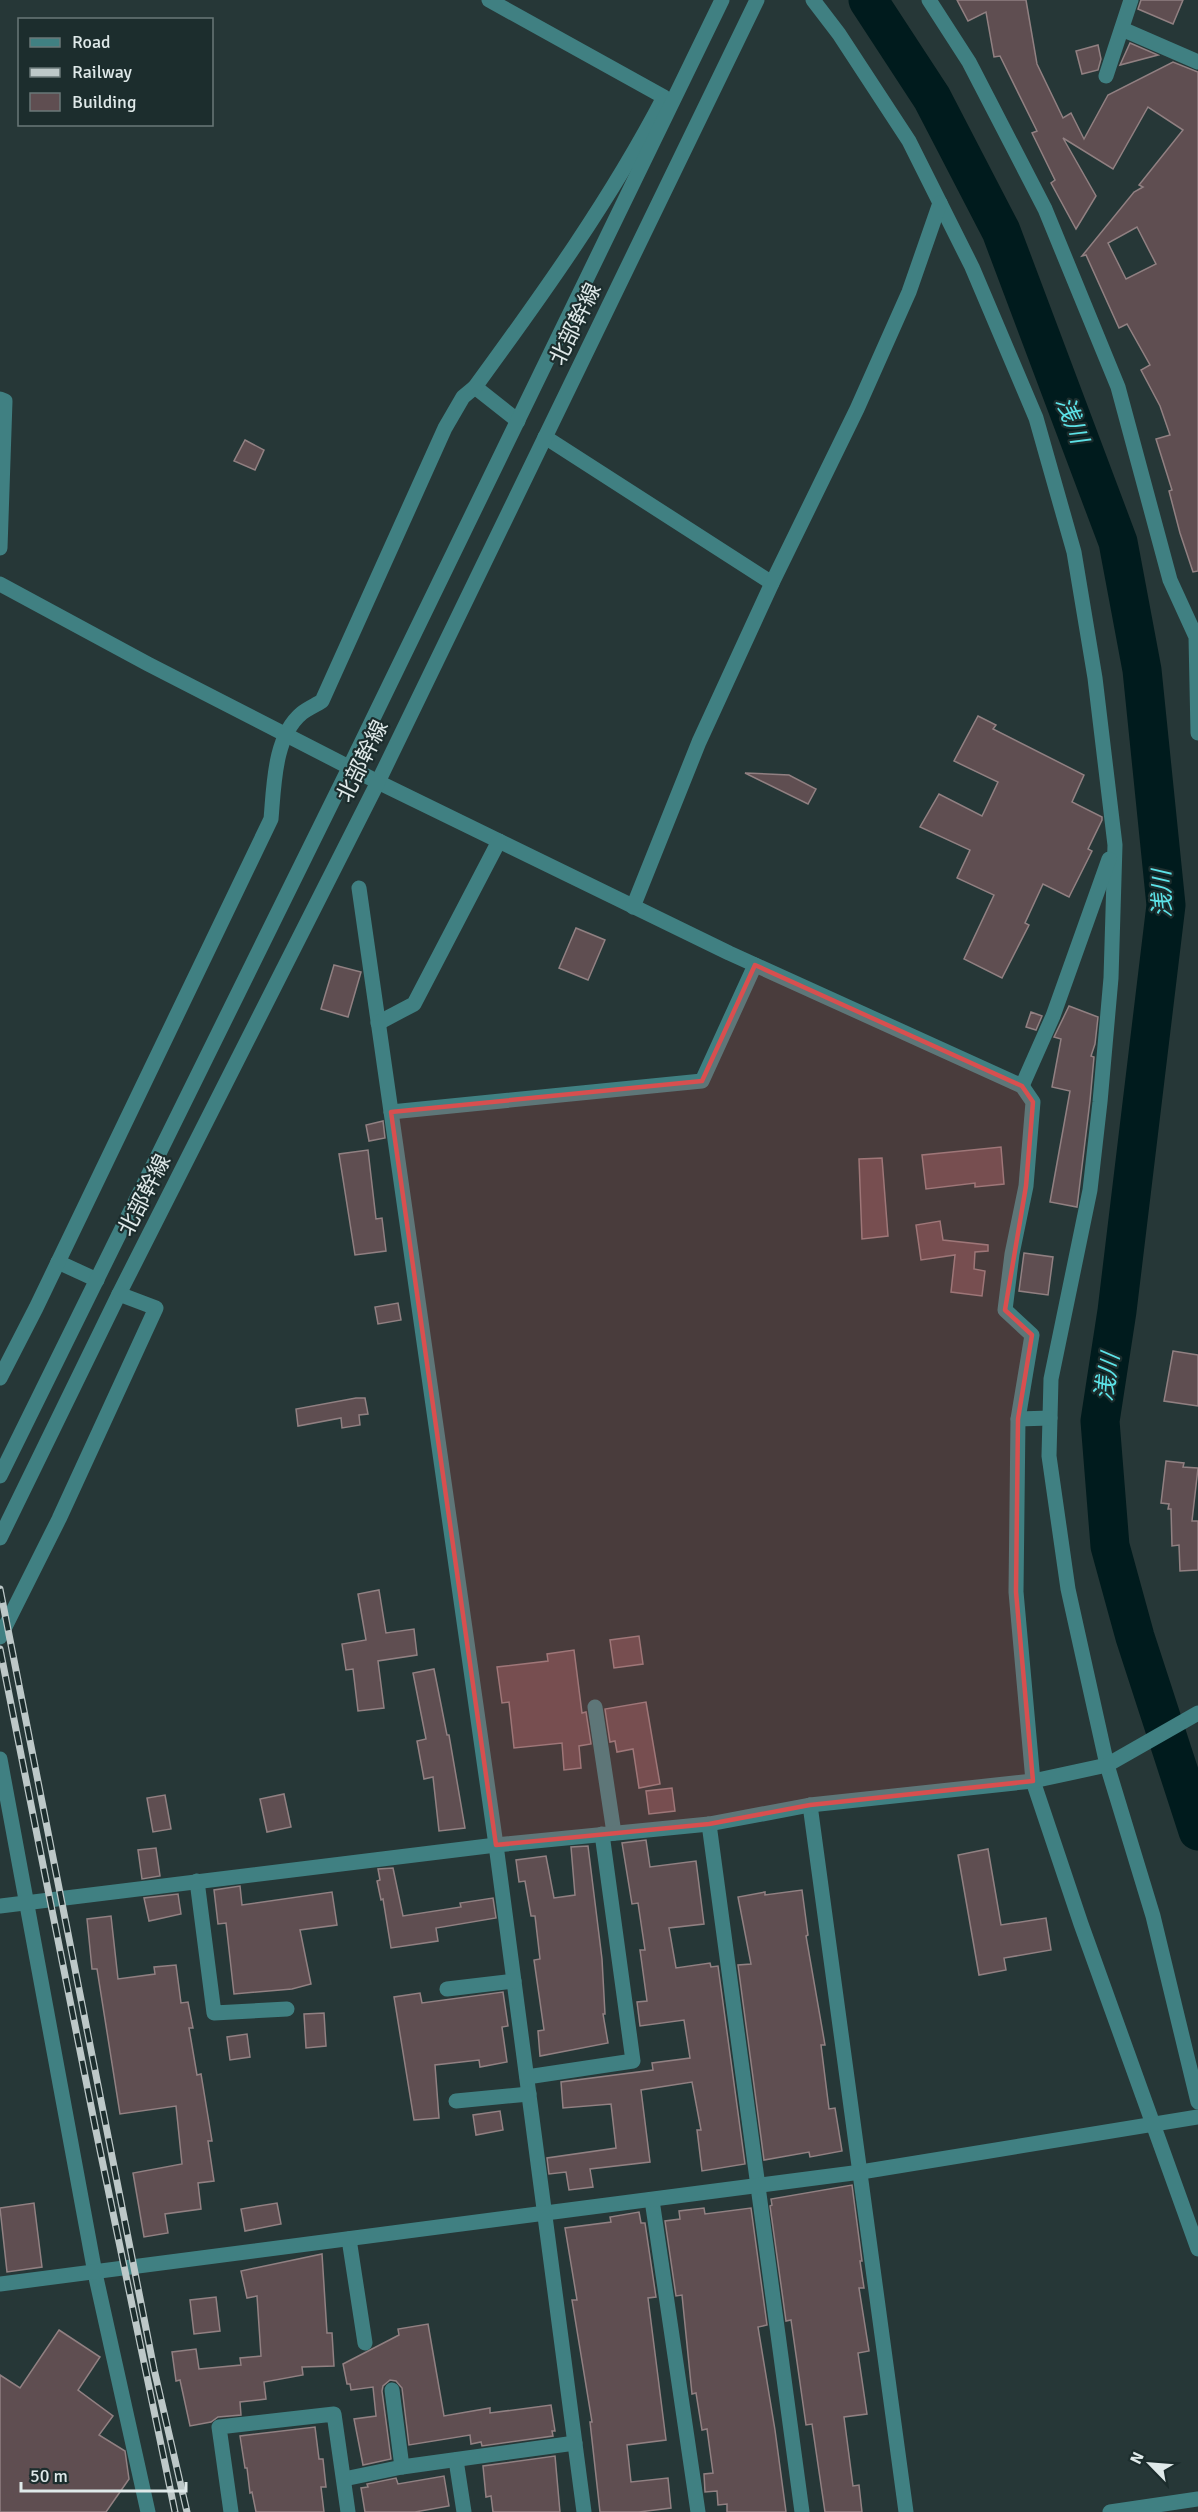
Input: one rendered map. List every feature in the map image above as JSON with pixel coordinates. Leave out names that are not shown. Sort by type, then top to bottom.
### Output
[{"type":"street","points":[[0,1378],[271,819],[276,761],[286,736],[300,714],[322,701],[445,428],[463,397],[475,387],[549,286],[649,126],[664,97],[489,0]]},
{"type":"street","name":"北部幹線","points":[[0,1476],[350,766],[722,0]]},
{"type":"street","name":"北部幹線","points":[[0,1538],[119,1294],[378,782],[757,0]]},
{"type":"street","points":[[813,0],[839,34],[909,141],[972,267],[1036,418],[1074,552],[1095,678],[1115,845],[1111,978],[1100,1102],[1090,1190],[1052,1379],[1049,1456],[1068,1589],[1107,1765],[1153,1916],[1198,2102]]},
{"type":"street","points":[[929,0],[969,62],[1045,209],[1118,387],[1170,580],[1196,637],[1198,733]]},
{"type":"street","points":[[1106,76],[1131,0]]},
{"type":"street","points":[[1122,29],[1198,62]]},
{"type":"street","points":[[633,907],[699,742],[772,583],[857,409],[909,292],[940,203]]},
{"type":"street","points":[[475,387],[518,421]]},
{"type":"street","points":[[0,399],[5,401],[0,548]]},
{"type":"street","points":[[545,437],[772,583]]},
{"type":"street","points":[[0,584],[286,736],[378,782],[754,965],[1022,1086],[1033,1102],[1026,1186],[1012,1254],[1005,1310],[1032,1335],[1018,1419],[1016,1592],[1033,1781],[1081,1924],[1198,2249]]},
{"type":"street","points":[[378,1023],[414,1004],[499,841]]},
{"type":"street","points":[[1022,1086],[1053,1016],[1115,845]]},
{"type":"street","points":[[359,888],[496,1845],[584,2512]]},
{"type":"street","points":[[391,1112],[702,1081],[754,965]]},
{"type":"street","points":[[58,1262],[97,1280]]},
{"type":"street","points":[[0,1637],[59,1519],[156,1308],[119,1294]]},
{"type":"street","points":[[1018,1419],[1050,1418]]},
{"type":"street","points":[[527,2077],[633,2061],[595,1707]]},
{"type":"street","points":[[0,1905],[496,1845],[709,1824],[810,1805],[1033,1781],[1107,1765],[1198,1713]]},
{"type":"street","points":[[0,1759],[95,2273],[148,2512]]},
{"type":"street","points":[[810,1805],[906,2512]]},
{"type":"street","points":[[709,1824],[802,2512]]},
{"type":"street","points":[[197,1881],[214,2013],[287,2009]]},
{"type":"street","points":[[447,1989],[514,1981]]},
{"type":"street","points":[[456,2101],[529,2094]]},
{"type":"street","points":[[0,2284],[861,2172],[1198,2118]]},
{"type":"street","points":[[652,2199],[698,2512]]},
{"type":"street","points":[[349,2239],[365,2343]]},
{"type":"street","points":[[392,2390],[402,2467]]},
{"type":"street","points":[[231,2512],[219,2427],[334,2414],[348,2512]]},
{"type":"street","points":[[344,2479],[402,2467],[575,2443]]},
{"type":"street","points":[[456,2460],[464,2512]]},
{"type":"street","points":[[1110,2512],[1198,2499]]},
{"type":"highlighted area","points":[[755,965],[1022,1086],[1033,1102],[1026,1186],[1005,1310],[1032,1335],[1018,1419],[1016,1592],[1033,1781],[810,1805],[709,1824],[496,1845],[391,1112],[702,1081]]},
{"type":"building","points":[[957,0],[1026,0],[1037,64],[1063,118],[1071,113],[1084,139],[1108,95],[1173,62],[1198,72],[1198,571],[1193,572],[1180,533],[1169,491],[1172,490],[1156,439],[1170,435],[1160,406],[1141,370],[1150,365],[1127,324],[1119,328],[1086,255],[1082,256],[1134,192],[1143,187],[1139,185],[1183,130],[1148,107],[1113,169],[1063,138],[1096,196],[1076,229],[1051,183],[1055,180],[1032,133],[1037,131],[1000,56],[994,57],[986,12],[968,21]],"holes":[[[1137,227],[1156,264],[1126,279],[1108,243]]]},
{"type":"building","points":[[1141,0],[1183,0],[1173,24],[1138,9]]},
{"type":"building","points":[[1130,43],[1158,55],[1120,65]]},
{"type":"building","points":[[1098,45],[1101,59],[1098,70],[1082,74],[1076,51]]},
{"type":"building","points":[[245,440],[264,450],[255,470],[234,461]]},
{"type":"building","points":[[978,716],[996,725],[993,729],[1084,775],[1072,802],[1102,817],[1088,849],[1092,851],[1069,897],[1043,884],[1025,923],[1029,925],[1002,978],[964,959],[994,895],[957,878],[970,850],[920,827],[939,794],[982,816],[998,782],[954,761]]},
{"type":"building","points":[[745,773],[789,775],[816,789],[808,804]]},
{"type":"building","points":[[576,928],[605,940],[588,980],[559,968]]},
{"type":"building","points":[[334,965],[361,972],[348,1017],[321,1009]]},
{"type":"building","points":[[1069,1006],[1098,1017],[1095,1044],[1091,1056],[1094,1057],[1090,1101],[1077,1207],[1050,1202],[1070,1091],[1052,1087],[1061,1039],[1054,1037]]},
{"type":"building","points":[[1031,1012],[1042,1016],[1036,1030],[1026,1027]]},
{"type":"building","points":[[383,1121],[385,1138],[369,1141],[366,1125]]},
{"type":"building","points":[[1001,1147],[1004,1184],[975,1187],[975,1183],[926,1189],[922,1155]]},
{"type":"building","points":[[368,1150],[376,1219],[382,1218],[386,1251],[355,1255],[339,1154]]},
{"type":"building","points":[[882,1158],[888,1236],[862,1239],[859,1159]]},
{"type":"building","points":[[940,1221],[943,1240],[988,1245],[988,1251],[975,1252],[974,1269],[985,1271],[982,1296],[951,1292],[955,1255],[921,1260],[916,1225]]},
{"type":"building","points":[[1024,1253],[1053,1257],[1048,1295],[1019,1291]]},
{"type":"building","points":[[398,1303],[401,1320],[378,1324],[375,1307]]},
{"type":"building","points":[[1173,1351],[1198,1355],[1198,1406],[1164,1401]]},
{"type":"building","points":[[365,1398],[368,1414],[359,1415],[360,1425],[342,1428],[341,1418],[298,1426],[296,1409]]},
{"type":"building","points":[[1166,1461],[1184,1463],[1183,1467],[1198,1468],[1192,1521],[1198,1521],[1198,1570],[1180,1571],[1179,1545],[1172,1546],[1171,1509],[1168,1509],[1169,1504],[1161,1503]]},
{"type":"building","points":[[379,1590],[386,1633],[414,1629],[417,1655],[378,1661],[384,1708],[358,1711],[353,1669],[346,1670],[342,1644],[366,1640],[358,1594]]},
{"type":"building","points":[[639,1636],[643,1664],[614,1668],[610,1640]]},
{"type":"building","points":[[574,1650],[582,1713],[586,1712],[591,1744],[579,1746],[581,1768],[564,1770],[562,1743],[514,1748],[509,1702],[502,1703],[497,1667],[548,1661],[547,1654]]},
{"type":"building","points":[[434,1669],[447,1735],[449,1735],[465,1828],[439,1831],[433,1777],[424,1779],[417,1741],[426,1739],[413,1673]]},
{"type":"building","points":[[646,1702],[660,1784],[639,1788],[633,1749],[617,1752],[615,1741],[610,1742],[605,1709]]},
{"type":"building","points":[[672,1788],[675,1811],[649,1814],[646,1791]]},
{"type":"building","points":[[284,1794],[291,1827],[267,1832],[260,1799]]},
{"type":"building","points":[[165,1795],[171,1829],[153,1832],[147,1798]]},
{"type":"building","points":[[646,1840],[650,1867],[696,1861],[704,1924],[669,1928],[676,1968],[710,1963],[711,1967],[718,1966],[745,2164],[702,2171],[697,2130],[701,2130],[692,2082],[641,2090],[650,2162],[590,2169],[593,2187],[569,2190],[566,2172],[549,2174],[547,2158],[616,2148],[611,2104],[563,2108],[561,2082],[653,2070],[652,2063],[690,2058],[684,2020],[640,2026],[637,2002],[647,2001],[640,1950],[645,1950],[638,1903],[632,1904],[622,1843]]},
{"type":"building","points":[[588,1846],[602,1959],[605,2014],[603,2014],[608,2043],[540,2056],[538,2031],[544,2030],[534,1960],[540,1959],[535,1916],[531,1916],[525,1881],[519,1882],[516,1860],[546,1856],[554,1898],[575,1895],[571,1847]]},
{"type":"building","points":[[156,1848],[160,1876],[142,1879],[138,1850]]},
{"type":"building","points":[[988,1849],[1001,1925],[1046,1918],[1051,1950],[1004,1958],[1006,1970],[979,1975],[958,1855]]},
{"type":"building","points":[[393,1868],[403,1916],[461,1907],[460,1903],[493,1898],[496,1918],[436,1928],[438,1941],[391,1948],[383,1899],[381,1900],[377,1881],[380,1880],[378,1869]]},
{"type":"building","points":[[240,1886],[242,1905],[332,1892],[337,1925],[300,1930],[311,1984],[292,1989],[234,1994],[226,1923],[218,1924],[214,1890]]},
{"type":"building","points":[[802,1890],[808,1935],[806,1936],[825,2045],[821,2045],[829,2109],[835,2108],[842,2151],[810,2157],[809,2152],[764,2160],[738,1965],[751,1964],[738,1897],[765,1892],[765,1895]]},
{"type":"building","points":[[178,1894],[181,1914],[149,1921],[144,1898]]},
{"type":"building","points":[[111,1916],[118,1979],[155,1974],[154,1967],[176,1965],[181,2003],[188,2002],[193,2028],[189,2028],[197,2075],[201,2074],[212,2141],[208,2141],[214,2181],[198,2183],[201,2209],[165,2214],[168,2233],[144,2237],[133,2173],[182,2164],[176,2106],[120,2114],[97,1969],[92,1969],[87,1919]]},
{"type":"building","points":[[503,1992],[508,2026],[502,2027],[507,2062],[480,2067],[479,2060],[435,2065],[439,2118],[414,2120],[394,1997],[420,1993],[422,2003]]},
{"type":"building","points":[[324,2013],[326,2046],[306,2048],[304,2014]]},
{"type":"building","points":[[247,2034],[250,2057],[230,2060],[227,2037]]},
{"type":"building","points":[[500,2111],[503,2130],[476,2135],[473,2115]]},
{"type":"building","points":[[852,2185],[864,2288],[859,2288],[869,2351],[858,2353],[867,2414],[844,2417],[853,2486],[859,2485],[862,2512],[825,2512],[812,2424],[806,2425],[791,2320],[786,2321],[770,2206],[772,2205],[771,2199]]},
{"type":"building","points":[[34,2203],[42,2267],[7,2272],[0,2208]]},
{"type":"building","points":[[277,2203],[281,2224],[245,2231],[241,2209]]},
{"type":"building","points":[[704,2208],[705,2214],[751,2208],[767,2325],[758,2327],[786,2512],[727,2512],[727,2504],[718,2505],[717,2491],[705,2492],[704,2474],[713,2473],[707,2429],[702,2430],[696,2393],[692,2394],[682,2295],[676,2296],[665,2221],[680,2219],[679,2211]]},
{"type":"building","points":[[639,2212],[641,2223],[645,2223],[656,2297],[648,2298],[666,2440],[627,2445],[631,2482],[668,2478],[671,2508],[639,2512],[600,2512],[590,2422],[592,2422],[572,2300],[577,2300],[565,2228],[611,2222],[610,2217]]},
{"type":"building","points":[[322,2254],[327,2333],[332,2333],[334,2366],[302,2367],[303,2375],[264,2382],[266,2399],[240,2402],[241,2415],[218,2417],[211,2422],[190,2426],[180,2380],[176,2381],[172,2352],[196,2349],[199,2369],[241,2365],[240,2358],[261,2356],[257,2296],[247,2298],[241,2271]]},
{"type":"building","points":[[216,2297],[220,2331],[194,2334],[190,2300]]},
{"type":"building","points":[[428,2324],[444,2416],[490,2408],[490,2413],[551,2405],[555,2431],[552,2431],[553,2436],[482,2446],[481,2442],[471,2444],[470,2435],[409,2445],[402,2388],[396,2381],[390,2380],[383,2386],[382,2391],[391,2459],[363,2465],[354,2419],[376,2416],[373,2387],[351,2390],[350,2384],[347,2384],[343,2364],[399,2335],[398,2329]]},
{"type":"building","points":[[59,2330],[100,2357],[78,2390],[113,2416],[99,2435],[125,2451],[129,2479],[106,2512],[0,2512],[0,2375],[20,2388]]},
{"type":"building","points":[[315,2427],[319,2459],[323,2459],[326,2487],[321,2487],[324,2512],[256,2512],[252,2492],[250,2493],[240,2436]]},
{"type":"building","points":[[555,2456],[560,2512],[493,2512],[491,2496],[486,2497],[483,2466]]},
{"type":"building","points":[[444,2476],[449,2506],[415,2512],[365,2512],[361,2488],[368,2487],[367,2484],[396,2478],[398,2484]]},
{"type":"waterway","name":"浅川","points":[[868,0],[932,98],[1001,231],[1118,542],[1142,670],[1166,905],[1117,1311],[1100,1421],[1110,1546],[1135,1637],[1198,1831]]},
{"type":"railway","points":[[0,1589],[154,2369],[187,2512]]},
{"type":"railway","points":[[0,1649],[175,2512]]}]
